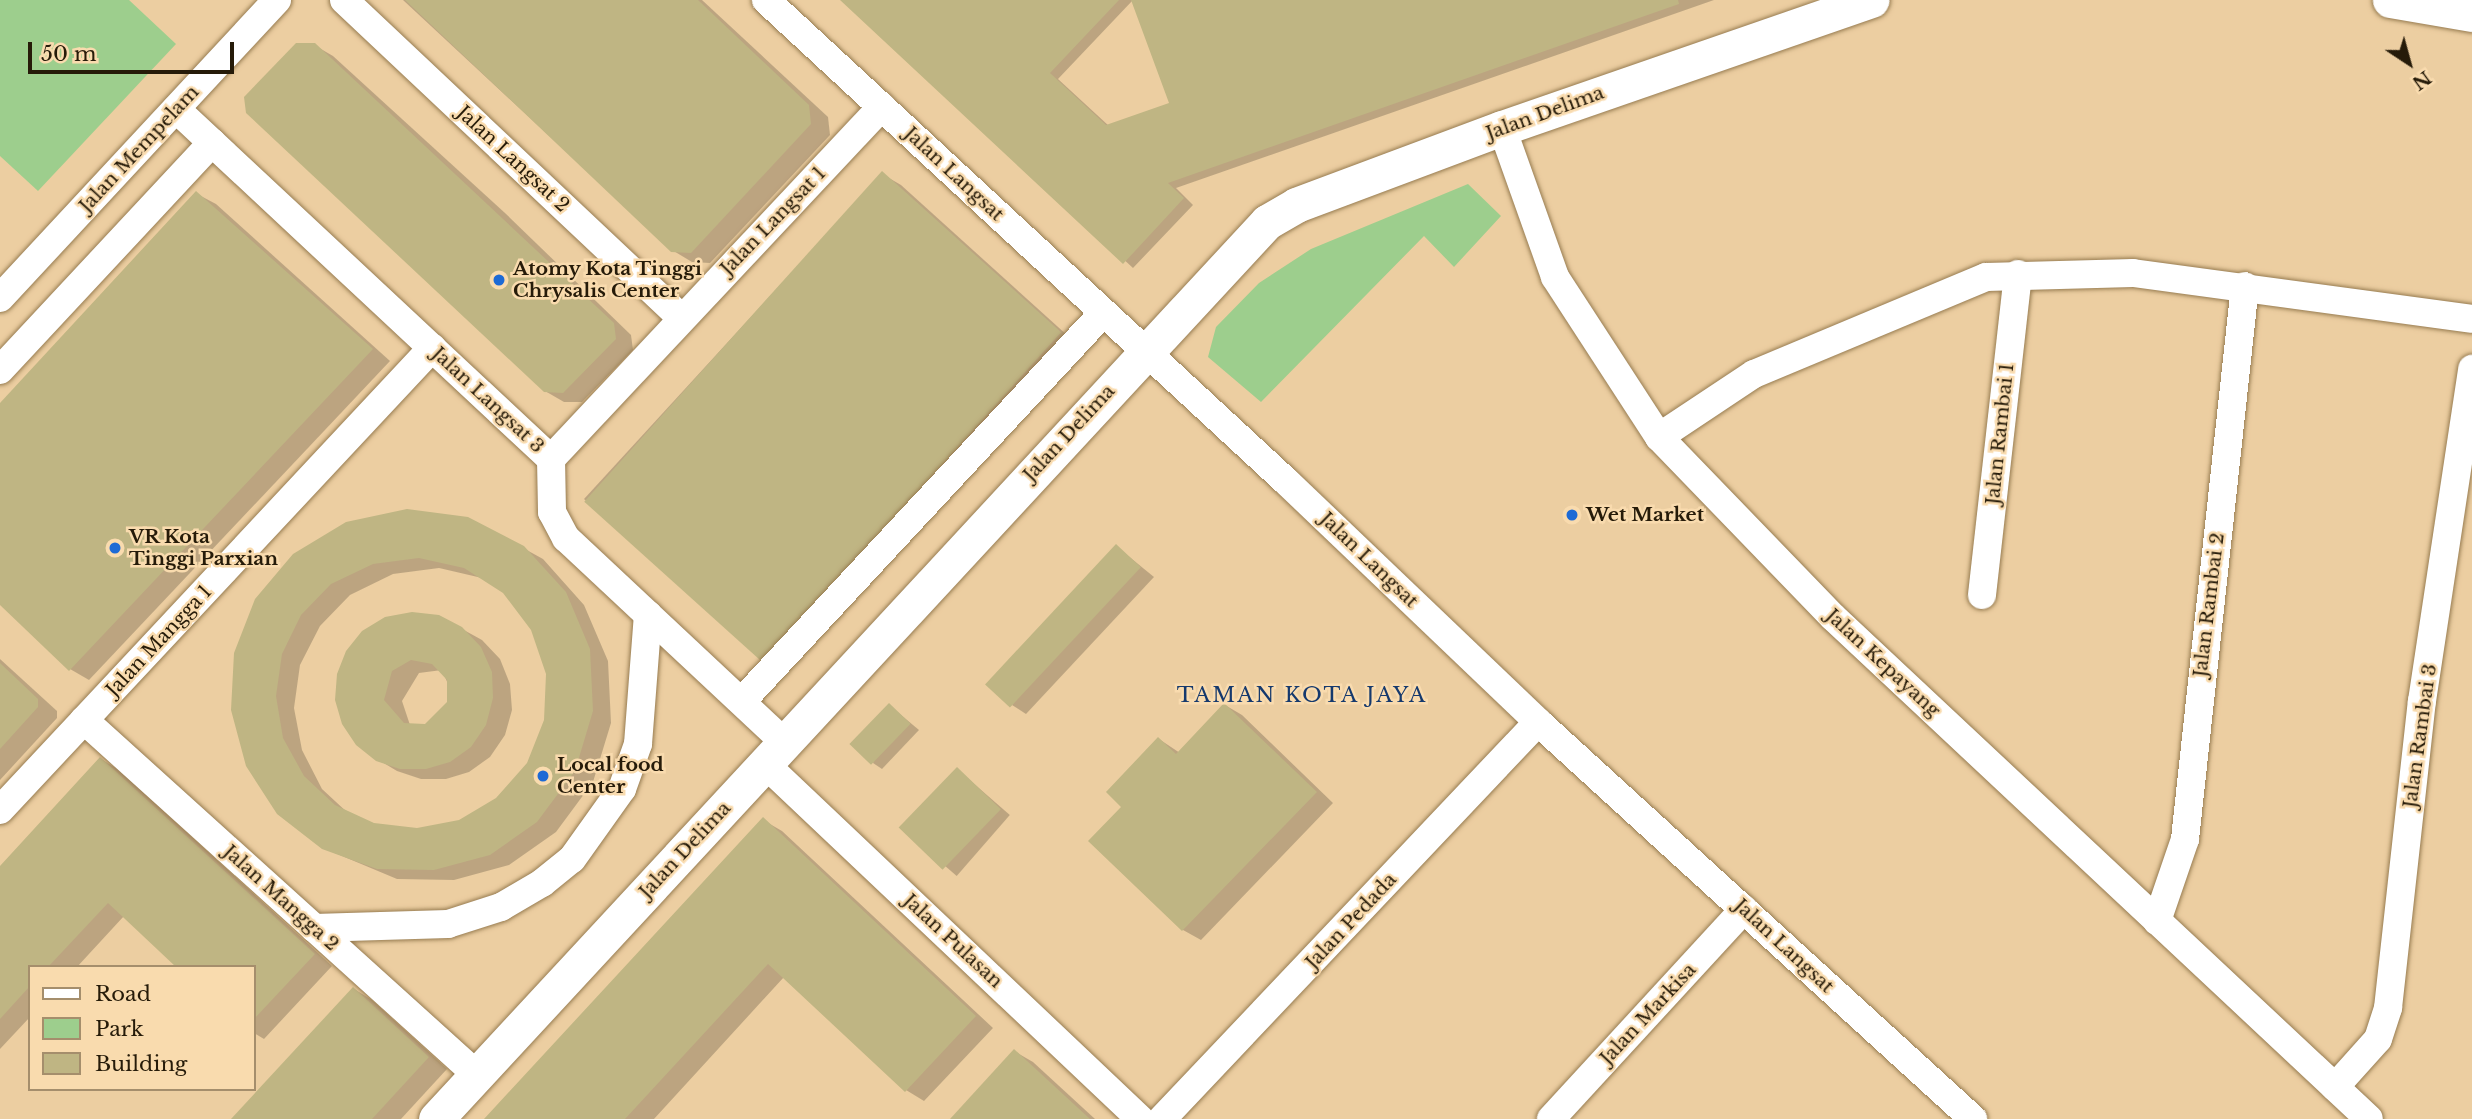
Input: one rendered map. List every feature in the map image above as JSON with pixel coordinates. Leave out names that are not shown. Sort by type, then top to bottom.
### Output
[{"type":"street","name":"Jalan Mempelam","points":[[6,281],[176,109],[277,0]]},
{"type":"street","name":"Jalan Langsat 2","points":[[344,0],[681,318]]},
{"type":"street","name":"Jalan Langsat","points":[[766,0],[1145,351],[1538,722],[1973,1119]]},
{"type":"street","name":"Jalan Delima","points":[[436,1119],[1267,222],[1296,205],[1503,128],[1871,0]]},
{"type":"street","points":[[2390,0],[2472,14]]},
{"type":"street","name":"Jalan Langsat 1","points":[[551,459],[882,107]]},
{"type":"street","name":"Jalan Langsat 3","points":[[176,109],[551,459],[551,512],[566,538],[742,701],[774,753]]},
{"type":"street","name":"Jalan Kepayang","points":[[1503,128],[1555,277],[1659,437],[1833,617],[2369,1119]]},
{"type":"street","points":[[0,370],[212,143]]},
{"type":"street","points":[[1659,437],[1723,392],[1780,362],[1958,287],[2018,274],[2133,274],[2245,286],[2472,319]]},
{"type":"street","name":"Jalan Rambai 1","points":[[1982,595],[2018,274]]},
{"type":"street","name":"Jalan Rambai 2","points":[[2157,921],[2185,839],[2245,286]]},
{"type":"street","points":[[742,701],[1103,313]]},
{"type":"street","name":"Jalan Mangga 1","points":[[0,810],[432,348]]},
{"type":"street","name":"Jalan Rambai 3","points":[[2335,1087],[2378,1039],[2388,1008],[2422,701],[2472,369]]},
{"type":"street","points":[[314,928],[448,924],[501,907],[572,859],[622,789],[638,744],[645,706],[648,614]]},
{"type":"street","name":"Jalan Mangga 2","points":[[84,720],[477,1075]]},
{"type":"street","name":"Jalan Pedada","points":[[1171,1116],[1538,722]]},
{"type":"street","name":"Jalan Pulasan","points":[[774,753],[1140,1119]]},
{"type":"street","name":"Jalan Markisa","points":[[1566,1114],[1744,909]]},
{"type":"green space","points":[[0,0],[129,0],[176,44],[38,191],[0,156]]},
{"type":"green space","points":[[1468,184],[1501,216],[1454,267],[1424,236],[1261,402],[1208,357],[1216,327],[1259,283],[1311,249]]},
{"type":"building","points":[[405,0],[698,0],[809,105],[811,124],[691,253],[671,252]]},
{"type":"building","points":[[840,0],[1119,0],[1050,73],[1106,125],[1169,103],[1131,0],[1678,0],[1679,4],[1168,183],[1184,198],[1123,264]]},
{"type":"building","points":[[296,43],[315,43],[614,323],[616,339],[563,393],[544,392],[246,113],[244,97]]},
{"type":"building","points":[[882,171],[1061,332],[763,663],[584,502]]},
{"type":"building","points":[[196,191],[373,349],[69,671],[0,605],[0,403]]},
{"type":"building","points":[[407,509],[468,517],[524,546],[566,592],[590,649],[593,711],[575,771],[537,822],[490,855],[434,870],[377,869],[322,849],[277,814],[246,766],[231,710],[234,653],[255,599],[293,554],[346,522]],"holes":[[[419,558],[464,568],[503,593],[531,630],[546,674],[544,720],[527,763],[496,798],[459,820],[417,828],[374,823],[335,805],[304,776],[283,738],[276,696],[282,654],[301,615],[331,584],[373,564]]]},
{"type":"building","points":[[1116,544],[1141,567],[1010,708],[985,684]]},
{"type":"building","points":[[412,612],[439,615],[462,627],[481,647],[492,672],[493,698],[486,725],[471,747],[450,762],[426,769],[400,769],[376,761],[356,745],[342,724],[335,700],[337,674],[346,651],[362,631],[385,617]],"holes":[[[411,660],[432,664],[447,680],[447,702],[425,724],[404,723],[384,700],[392,671]]]},
{"type":"building","points":[[0,663],[38,699],[38,707],[0,749]]},
{"type":"building","points":[[889,703],[911,724],[871,765],[849,744]]},
{"type":"building","points":[[1224,703],[1317,792],[1182,931],[1088,841],[1121,807],[1106,792],[1158,737],[1176,754]]},
{"type":"building","points":[[100,757],[315,954],[256,1017],[256,965],[174,965],[108,903],[50,965],[28,965],[28,988],[0,1019],[0,866]]},
{"type":"building","points":[[957,767],[1001,809],[943,870],[899,827]]},
{"type":"building","points":[[763,817],[976,1016],[905,1092],[768,964],[625,1119],[484,1119]]},
{"type":"building","points":[[353,987],[429,1057],[372,1119],[231,1119]]},
{"type":"building","points":[[1014,1049],[1090,1119],[950,1119]]},
{"type":"place","name":"Atomy Kota Tinggi Chrysalis Center","points":[[499,280]]},
{"type":"place","name":"Wet Market","points":[[1572,515]]},
{"type":"place","name":"VR Kota Tinggi Parxian","points":[[115,548]]},
{"type":"place","name":"Local food Center","points":[[543,776]]},
{"type":"district","name":"TAMAN KOTA JAYA","points":[[1302,695]]}]
